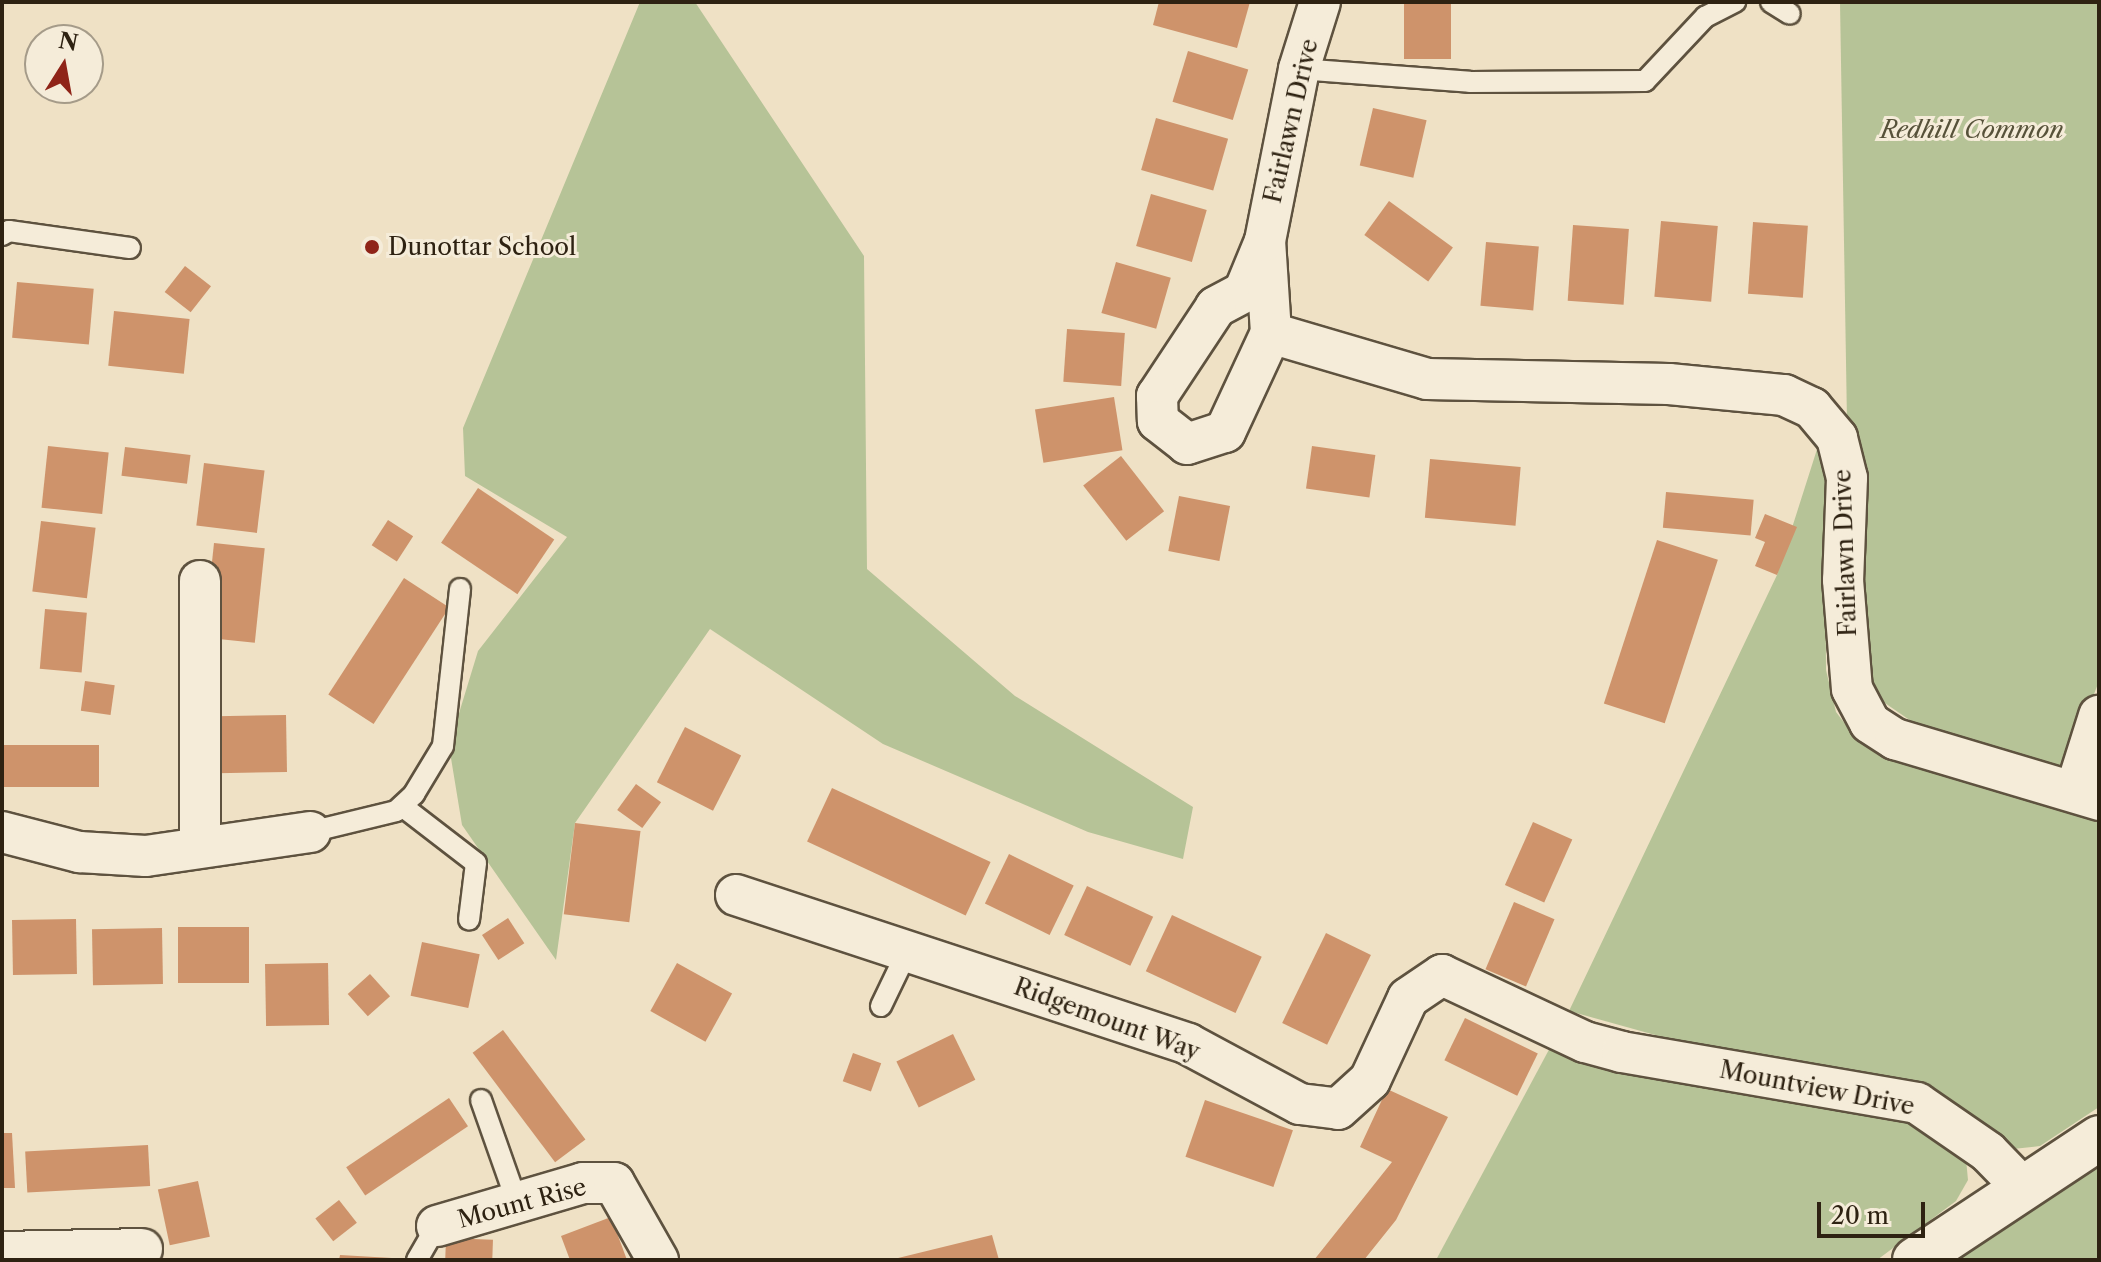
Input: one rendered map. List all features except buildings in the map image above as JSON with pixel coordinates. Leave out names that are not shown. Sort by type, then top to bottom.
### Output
[{"type":"street","name":"Fairlawn Drive","points":[[1265,241],[1271,333],[1225,432],[1187,444],[1158,421],[1157,396],[1173,367],[1216,307],[1244,292],[1265,241],[1299,69],[1320,2]]},
{"type":"street","name":"Fairlawn Drive","points":[[1271,333],[1427,379],[1669,384],[1784,395],[1812,408],[1837,438],[1847,478],[1843,580],[1852,689],[1870,723],[1895,739],[2087,796]]},
{"type":"street","points":[[200,581],[200,847]]},
{"type":"street","points":[[2087,796],[2099,716]]},
{"type":"street","points":[[2,832],[79,852],[146,856],[310,832]]},
{"type":"street","name":"Ridgemount Way","points":[[736,895],[1188,1044],[1300,1104],[1338,1109],[1370,1080],[1408,998],[1442,975],[1585,1042]]},
{"type":"street","name":"Mountview Drive","points":[[1585,1042],[1917,1103],[1988,1152],[2022,1187]]},
{"type":"street","points":[[1915,1260],[2099,1138]]},
{"type":"street","name":"Mount Rise","points":[[437,1226],[583,1183],[614,1183],[658,1260]]},
{"type":"street","points":[[2,1252],[142,1249]]},
{"type":"lane","points":[[1299,69],[1470,82],[1645,81],[1705,17],[1735,2]]},
{"type":"lane","points":[[1771,2],[1790,14]]},
{"type":"lane","points":[[2,235],[9,231],[130,248]]},
{"type":"lane","points":[[310,832],[402,806],[443,746],[460,589]]},
{"type":"lane","points":[[402,806],[476,863],[469,920]]},
{"type":"lane","points":[[881,1006],[908,950]]},
{"type":"lane","points":[[481,1100],[517,1202]]},
{"type":"lane","points":[[417,1260],[437,1226]]},
{"type":"green space","points":[[640,2],[695,2],[864,256],[867,569],[1015,696],[1193,807],[1183,859],[1088,832],[883,744],[710,629],[575,823],[556,960],[462,825],[449,746],[478,651],[567,537],[465,476],[463,428]]},
{"type":"green space","name":"Redhill Common","points":[[1840,2],[2099,2],[2099,681],[2066,768],[1911,721],[1882,701],[1864,668],[1847,421]]},
{"type":"green space","points":[[1819,443],[1825,474],[1826,670],[1836,712],[1859,742],[2099,812],[2099,1107],[2040,1146],[2013,1149],[1947,1101],[1901,1078],[1666,1038],[1569,1011],[1777,575]]},
{"type":"green space","points":[[1552,1044],[1917,1120],[1966,1159],[1968,1180],[1956,1201],[1877,1260],[1436,1260]]},
{"type":"green space","points":[[2099,1164],[2099,1260],[1958,1260],[2012,1224]]},
{"type":"place","name":"Dunottar School","points":[[372,247]]}]
